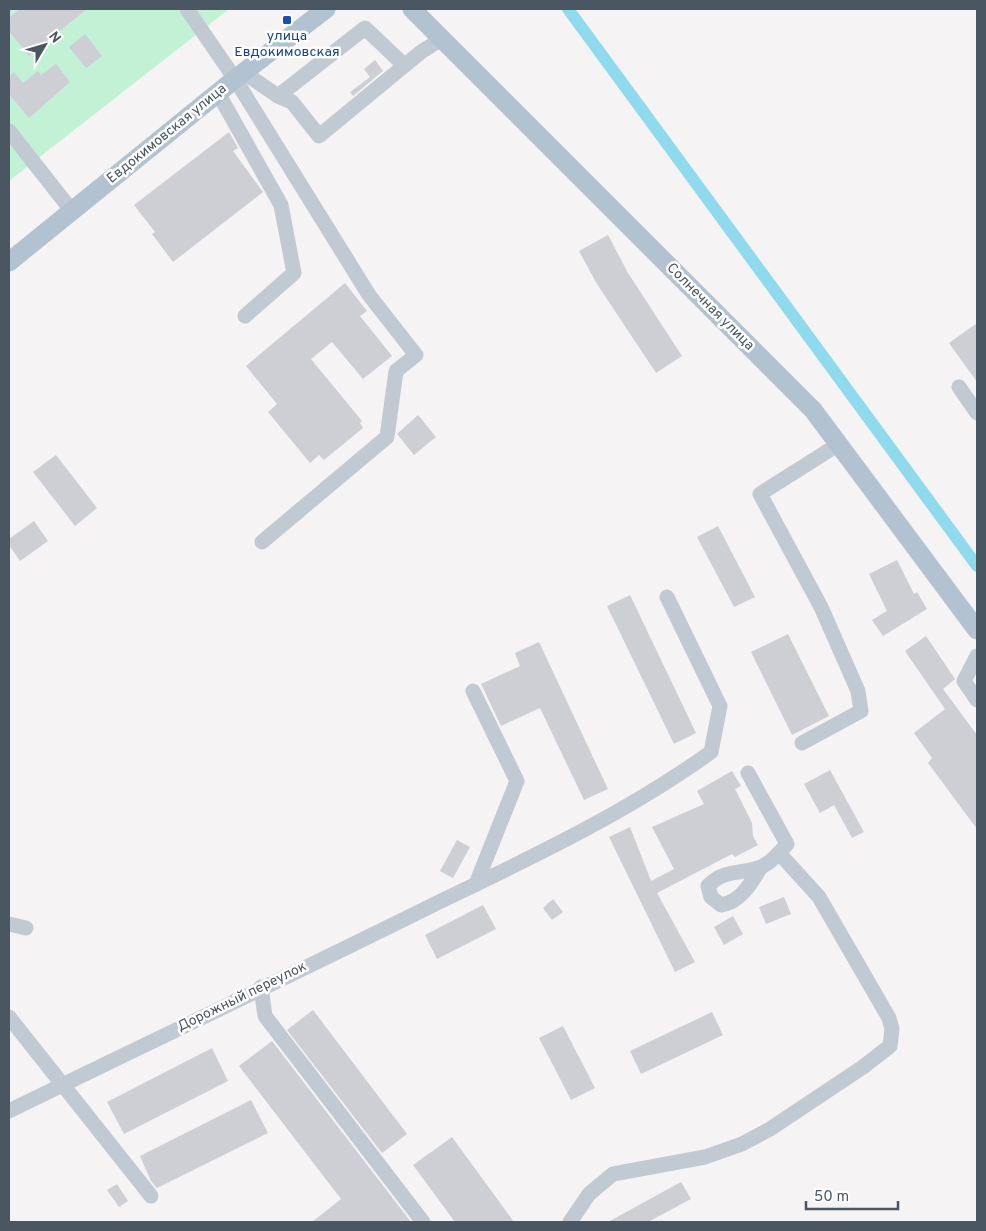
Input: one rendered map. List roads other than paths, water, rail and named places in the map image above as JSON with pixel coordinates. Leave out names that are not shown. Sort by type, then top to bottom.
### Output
[{"type":"main road","name":"Евдокимовская улица","points":[[9,262],[239,76],[326,9]]},
{"type":"main road","name":"Солнечная улица","points":[[412,9],[813,410],[975,621]]},
{"type":"street","points":[[187,9],[239,76],[369,295],[416,355],[396,371],[387,437],[262,542]]},
{"type":"street","points":[[278,96],[365,28],[404,65]]},
{"type":"street","points":[[239,76],[292,102],[319,136],[404,65],[443,38]]},
{"type":"street","points":[[218,93],[281,205],[294,273],[245,316]]},
{"type":"street","points":[[9,131],[72,211]]},
{"type":"street","points":[[959,387],[977,413]]},
{"type":"street","points":[[802,744],[861,710],[858,691],[821,607],[760,494],[839,444]]},
{"type":"street","name":"Дорожный переулок","points":[[9,1112],[611,816],[711,752],[720,706],[667,597]]},
{"type":"street","points":[[977,656],[964,681],[977,700]]},
{"type":"street","points":[[473,691],[517,781],[476,884]]},
{"type":"street","points":[[748,773],[787,844],[770,862],[761,867]]},
{"type":"street","points":[[570,1222],[589,1194],[613,1174],[705,1157],[742,1144],[770,1129],[890,1046],[892,1029],[889,1018],[819,897],[779,852]]},
{"type":"street","points":[[9,924],[26,928]]},
{"type":"street","points":[[261,988],[265,1016],[423,1222]]},
{"type":"street","points":[[9,1017],[151,1196]]},
{"type":"waterway","points":[[568,9],[977,566]]},
{"type":"place","name":"улица Евдокимовская","points":[[287,20]]}]
